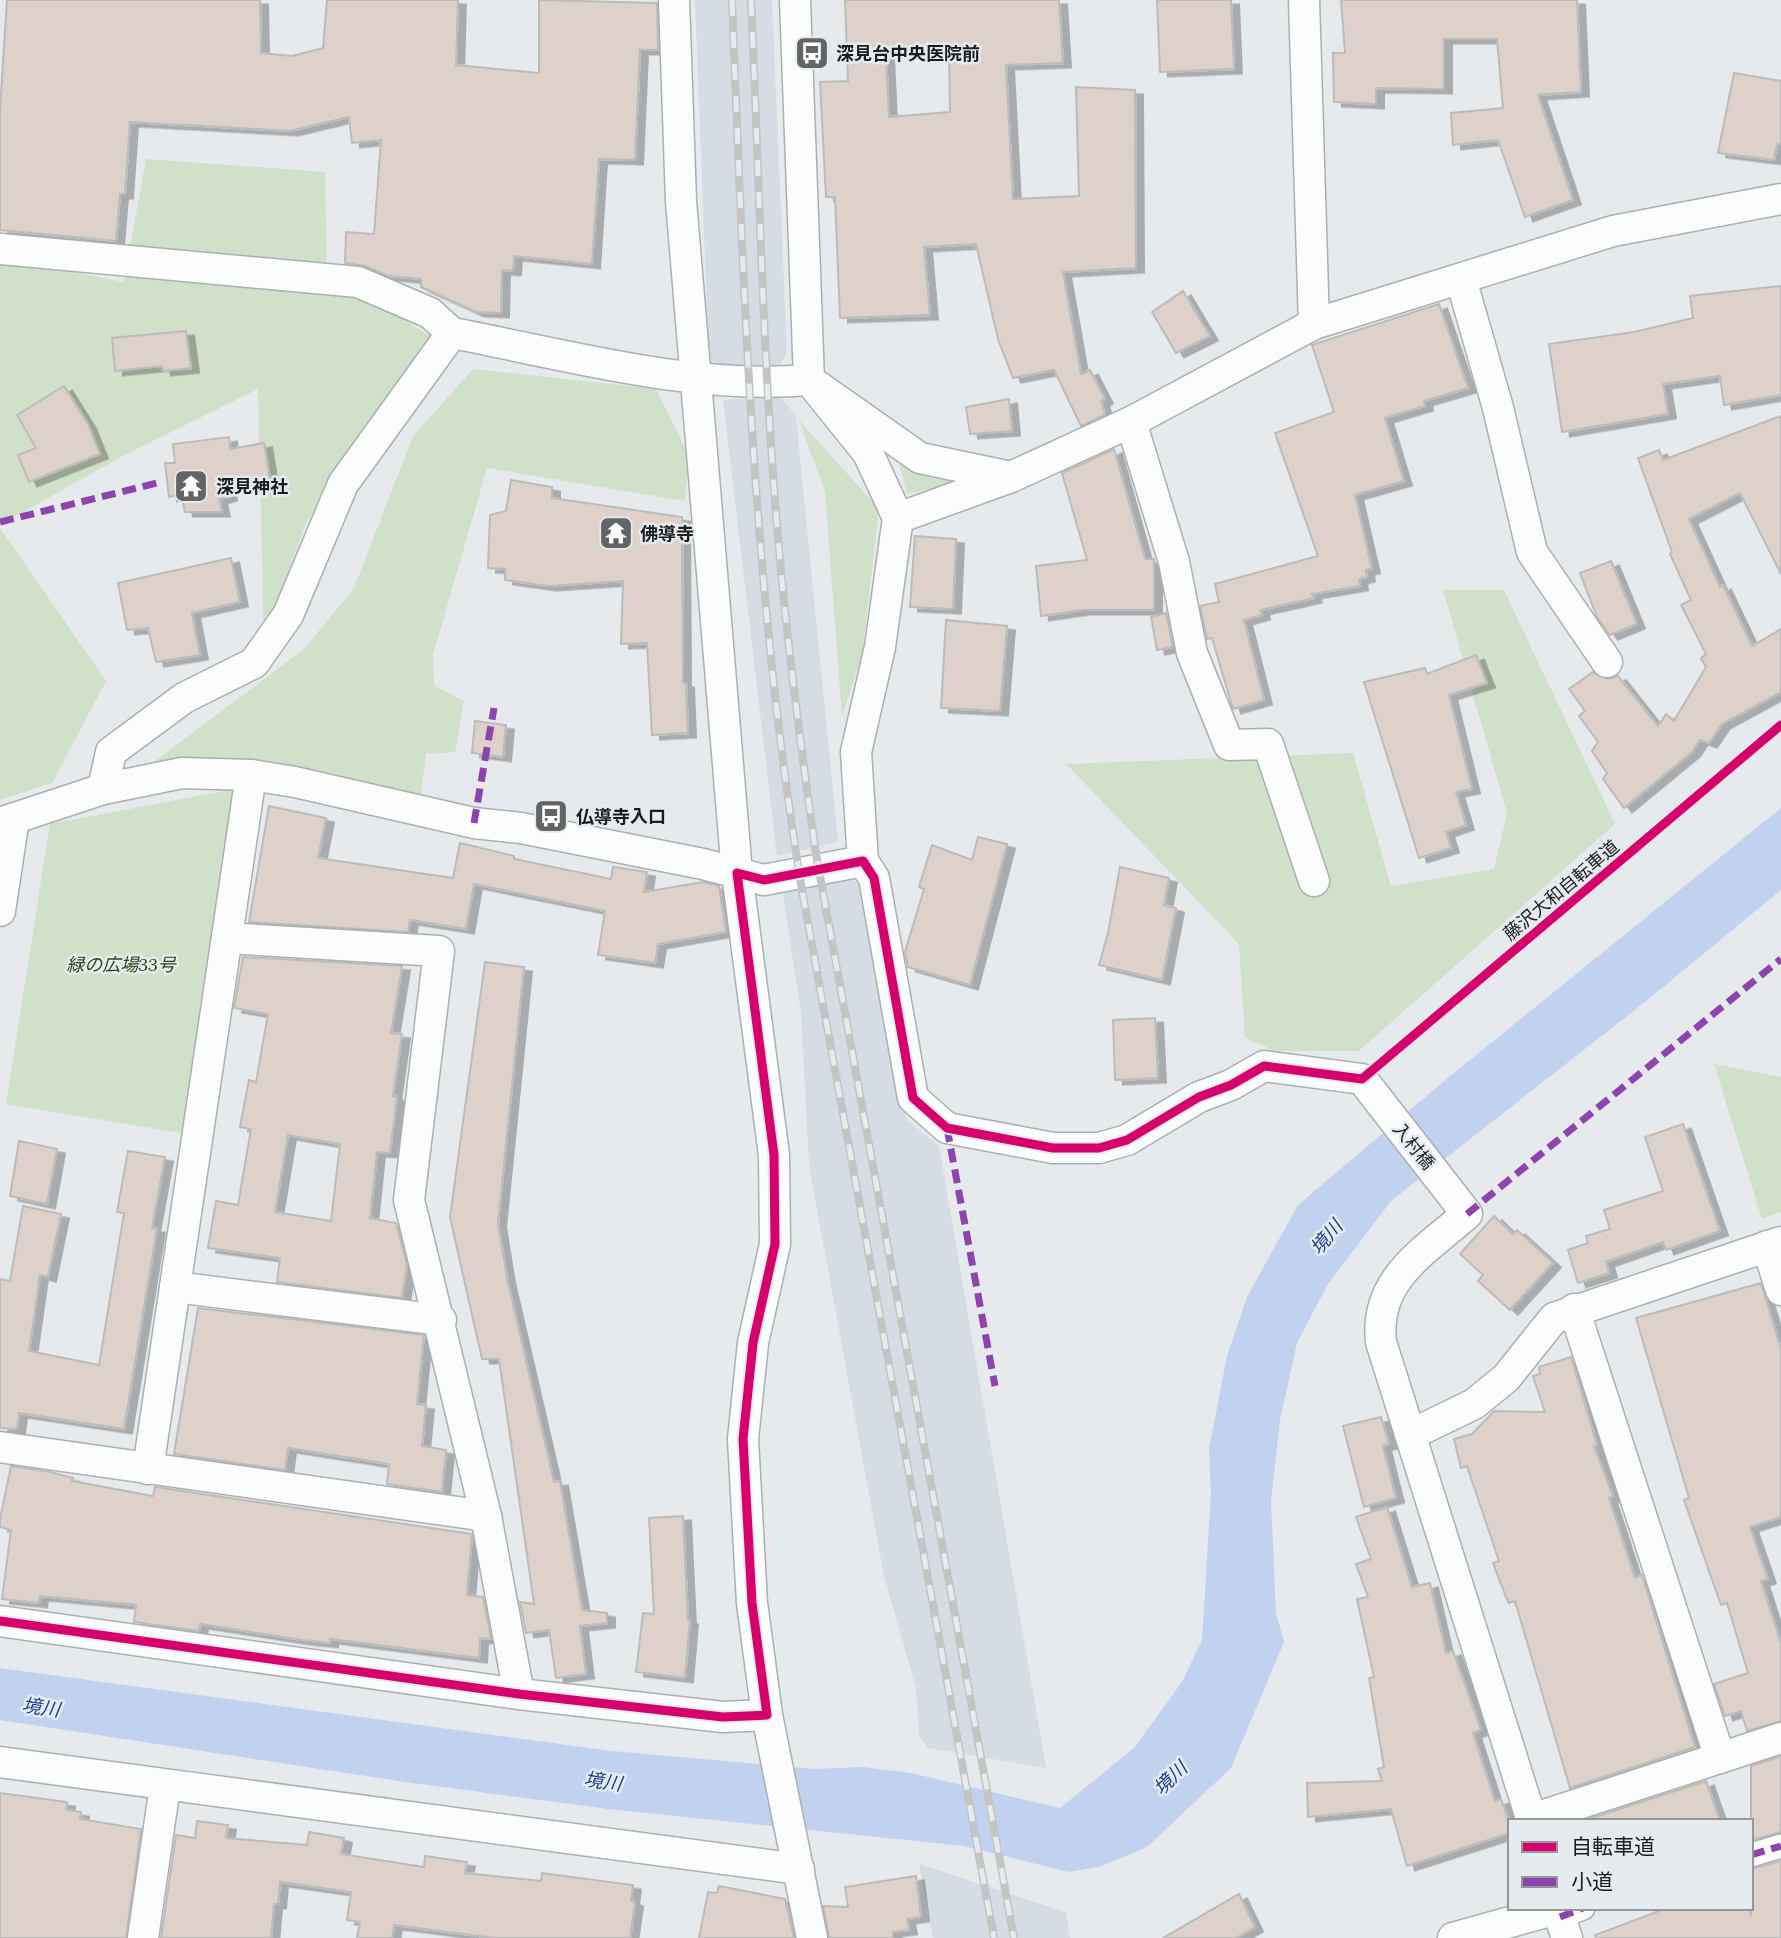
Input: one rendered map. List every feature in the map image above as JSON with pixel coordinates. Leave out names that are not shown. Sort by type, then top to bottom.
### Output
[{"type":"street","points":[[674,0],[681,201],[737,873],[774,1155],[775,1244],[753,1343],[743,1439],[752,1603],[767,1715],[812,1938]]},
{"type":"street","points":[[0,911],[7,820],[103,789],[183,773],[251,775],[295,782],[474,823],[521,828],[703,864],[764,880],[863,860],[856,752],[880,647],[898,518],[868,453],[809,380],[795,0]]},
{"type":"street","points":[[1304,0],[1314,324]]},
{"type":"street","points":[[898,518],[1011,477],[1131,422],[1314,324],[1613,231],[1781,199]]},
{"type":"street","points":[[0,249],[358,282],[430,313],[452,333],[696,378],[768,383],[809,380],[920,458],[1011,477]]},
{"type":"street","points":[[1461,279],[1498,408],[1532,552],[1607,662]]},
{"type":"street","points":[[103,789],[111,752],[184,698],[254,663],[288,615],[343,485],[452,333]]},
{"type":"street","points":[[1131,422],[1174,562],[1192,653],[1229,745],[1268,744],[1314,881]]},
{"type":"street","points":[[148,1469],[251,775]]},
{"type":"street","name":"入村橋","points":[[863,860],[874,878],[913,1098],[947,1128],[1053,1148],[1099,1148],[1127,1140],[1199,1097],[1231,1086],[1264,1066],[1362,1079],[1467,1214],[1402,1270],[1386,1295],[1378,1319],[1381,1342],[1409,1435]]},
{"type":"street","points":[[227,938],[439,951],[409,1200],[441,1320],[486,1516],[519,1695]]},
{"type":"street","points":[[1532,1819],[1409,1435],[1474,1404],[1514,1369],[1553,1318],[1574,1309],[1774,1244],[1781,1290]]},
{"type":"street","points":[[175,1287],[441,1320]]},
{"type":"street","points":[[1574,1309],[1720,1758]]},
{"type":"street","points":[[0,1447],[486,1516]]},
{"type":"street","points":[[0,1621],[519,1695],[723,1717],[767,1715]]},
{"type":"street","points":[[1535,1819],[1781,1738]]},
{"type":"street","points":[[0,1762],[165,1786],[798,1864]]},
{"type":"street","points":[[143,1938],[165,1786]]},
{"type":"street","points":[[1753,1854],[1781,1846]]},
{"type":"street","points":[[1453,1938],[1565,1916]]},
{"type":"shaded area","points":[[695,0],[772,0],[787,353],[777,370],[722,376],[709,363]]},
{"type":"shaded area","points":[[780,396],[796,416],[838,842],[777,856],[723,400]]},
{"type":"shaded area","points":[[849,873],[858,885],[907,1120],[939,1146],[1046,1768],[928,1748],[919,1735],[916,1688],[884,1576],[809,1166],[801,1013],[782,888]]},
{"type":"shaded area","points":[[919,1864],[1066,1912],[1070,1938],[933,1938]]},
{"type":"green space","points":[[146,159],[325,172],[327,289],[391,312],[432,337],[305,525],[264,640],[258,389],[119,458],[0,525],[0,258],[124,282]]},
{"type":"green space","points":[[473,369],[656,389],[689,456],[685,501],[487,468],[433,655],[434,686],[464,701],[455,752],[426,754],[420,800],[142,771],[303,650],[354,588],[413,436]]},
{"type":"green space","points":[[799,420],[879,509],[862,655],[842,717],[825,492]]},
{"type":"green space","points":[[894,444],[926,477],[958,482],[907,494]]},
{"type":"green space","points":[[0,528],[106,681],[52,783],[0,800]]},
{"type":"green space","points":[[1443,590],[1504,590],[1615,824],[1359,1051],[1275,1051],[1245,1038],[1239,944],[1066,764],[1353,753],[1391,886],[1494,869],[1507,813]]},
{"type":"green space","name":"緑の広場33号","points":[[240,788],[187,1134],[6,1104],[50,824]]},
{"type":"green space","points":[[1714,1064],[1781,1077],[1781,1212],[1762,1219]]},
{"type":"water","name":"境川","points":[[1781,808],[1781,890],[1645,1002],[1391,1201],[1328,1284],[1297,1343],[1280,1420],[1271,1501],[1276,1613],[1284,1642],[1231,1768],[1147,1847],[1102,1866],[1069,1872],[964,1846],[608,1809],[405,1782],[0,1720],[0,1668],[612,1751],[816,1769],[863,1767],[911,1773],[1060,1808],[1134,1748],[1182,1682],[1202,1640],[1211,1493],[1209,1449],[1227,1356],[1247,1297],[1298,1205],[1449,1077]]},
{"type":"building","points":[[7,0],[260,0],[261,53],[292,56],[323,48],[327,0],[458,0],[456,65],[539,73],[539,0],[657,3],[658,50],[640,50],[635,160],[599,159],[592,264],[514,256],[513,271],[502,270],[501,313],[476,312],[421,287],[421,279],[388,276],[365,266],[345,263],[346,232],[374,234],[381,140],[352,143],[349,117],[290,131],[130,122],[125,194],[120,194],[116,241],[0,230],[0,110]]},
{"type":"building","points":[[845,0],[1059,0],[1063,63],[1006,65],[1013,199],[1079,196],[1076,87],[1135,90],[1136,268],[1063,272],[1081,374],[1090,370],[1105,399],[1101,401],[1105,415],[1081,426],[1054,370],[1013,378],[998,339],[976,244],[924,247],[930,315],[840,318],[835,197],[826,197],[820,82],[848,81]],"holes":[[[949,53],[950,112],[889,117],[886,54]]]},
{"type":"building","points":[[1157,0],[1231,0],[1234,69],[1160,72]]},
{"type":"building","points":[[1341,0],[1577,0],[1581,92],[1538,95],[1573,200],[1525,217],[1498,140],[1453,145],[1451,113],[1503,108],[1497,39],[1444,39],[1444,89],[1376,88],[1376,104],[1334,102],[1333,53],[1345,53]]},
{"type":"building","points":[[1734,73],[1781,81],[1781,145],[1777,144],[1774,160],[1718,153]]},
{"type":"building","points":[[1781,286],[1781,395],[1724,405],[1720,376],[1663,384],[1668,414],[1562,432],[1549,344],[1634,332],[1693,318],[1690,296]]},
{"type":"building","points":[[1183,291],[1210,336],[1176,353],[1152,312]]},
{"type":"building","points":[[1439,304],[1468,388],[1424,401],[1425,406],[1385,418],[1404,481],[1355,495],[1372,569],[1366,570],[1367,577],[1359,579],[1360,586],[1312,594],[1314,598],[1261,610],[1262,615],[1244,620],[1264,700],[1233,709],[1212,638],[1207,639],[1200,606],[1219,602],[1215,584],[1318,556],[1275,433],[1334,412],[1312,345]]},
{"type":"building","points":[[186,331],[191,368],[163,371],[162,366],[115,371],[112,338]]},
{"type":"building","points":[[64,386],[88,424],[100,454],[29,482],[18,455],[36,448],[17,415]]},
{"type":"building","points":[[1009,399],[1012,431],[970,434],[966,407]]},
{"type":"building","points":[[1781,416],[1781,574],[1740,493],[1689,519],[1720,587],[1723,585],[1752,646],[1781,629],[1781,692],[1722,724],[1709,743],[1700,740],[1692,752],[1624,808],[1603,779],[1607,773],[1592,751],[1598,742],[1579,716],[1585,711],[1569,689],[1593,672],[1608,679],[1618,676],[1658,726],[1666,714],[1674,721],[1706,667],[1701,658],[1706,654],[1681,605],[1691,600],[1670,554],[1672,552],[1638,458],[1659,450],[1663,460]]},
{"type":"building","points":[[229,437],[230,449],[264,443],[270,479],[228,488],[229,496],[219,499],[222,512],[185,512],[181,494],[169,497],[165,463],[175,463],[173,444]]},
{"type":"building","points":[[1114,449],[1145,559],[1154,559],[1154,610],[1082,610],[1041,616],[1036,566],[1087,560],[1062,473]]},
{"type":"building","points":[[511,480],[552,487],[552,498],[682,517],[683,683],[686,683],[688,733],[652,735],[647,643],[621,644],[623,581],[548,586],[505,580],[505,569],[488,568],[490,515],[506,511]]},
{"type":"building","points":[[915,536],[956,539],[953,609],[910,607]]},
{"type":"building","points":[[231,558],[240,602],[192,613],[200,655],[156,662],[148,628],[127,630],[118,583]]},
{"type":"building","points":[[1611,561],[1637,624],[1610,635],[1597,617],[1580,573]]},
{"type":"building","points":[[1166,613],[1173,647],[1157,650],[1151,617]]},
{"type":"building","points":[[946,620],[1007,626],[1000,711],[941,708]]},
{"type":"building","points":[[1476,655],[1487,683],[1449,695],[1472,789],[1456,792],[1466,825],[1446,832],[1451,848],[1419,858],[1364,682],[1425,668],[1427,674]]},
{"type":"building","points":[[475,721],[506,725],[503,757],[472,753]]},
{"type":"building","points":[[269,806],[326,818],[318,858],[453,878],[460,843],[514,856],[514,859],[611,879],[613,867],[647,872],[644,892],[703,882],[719,886],[726,932],[658,944],[655,963],[598,955],[605,911],[474,884],[466,929],[410,920],[408,932],[249,922]]},
{"type":"building","points":[[978,837],[1007,844],[970,985],[908,967],[905,952],[924,889],[919,887],[932,845],[972,860]]},
{"type":"building","points":[[1120,867],[1169,878],[1164,905],[1176,908],[1162,980],[1099,965]]},
{"type":"building","points":[[243,957],[402,966],[391,1033],[402,1034],[393,1096],[397,1097],[390,1153],[377,1152],[370,1218],[396,1223],[407,1265],[402,1298],[277,1282],[280,1258],[208,1248],[216,1201],[238,1205],[251,1129],[240,1127],[249,1080],[256,1082],[268,1014],[234,1008]],"holes":[[[288,1135],[340,1144],[331,1221],[275,1212]]]},
{"type":"building","points":[[485,962],[524,967],[498,1223],[507,1278],[554,1482],[560,1481],[582,1610],[607,1613],[607,1623],[580,1626],[586,1674],[556,1678],[549,1630],[526,1633],[520,1602],[534,1604],[499,1359],[482,1359],[450,1217]]},
{"type":"building","points":[[1155,1018],[1158,1078],[1115,1080],[1113,1020]]},
{"type":"building","points":[[1683,1124],[1720,1231],[1666,1250],[1663,1242],[1606,1262],[1609,1273],[1578,1283],[1568,1250],[1588,1243],[1586,1236],[1610,1229],[1604,1210],[1663,1191],[1645,1137]]},
{"type":"building","points":[[19,1141],[57,1149],[47,1204],[10,1196]]},
{"type":"building","points":[[128,1151],[165,1157],[152,1228],[157,1228],[124,1429],[19,1413],[17,1429],[0,1428],[0,1279],[10,1281],[23,1206],[61,1214],[48,1277],[40,1275],[29,1351],[99,1365],[124,1213],[117,1212]]},
{"type":"building","points":[[1494,1216],[1513,1234],[1517,1230],[1553,1263],[1510,1310],[1478,1281],[1483,1275],[1460,1254]]},
{"type":"building","points":[[1761,1283],[1781,1349],[1781,1517],[1750,1527],[1768,1579],[1761,1581],[1781,1643],[1781,1721],[1747,1731],[1741,1711],[1725,1716],[1714,1684],[1748,1673],[1727,1603],[1721,1605],[1684,1500],[1689,1498],[1636,1318]]},
{"type":"building","points":[[198,1308],[424,1335],[417,1404],[426,1405],[422,1446],[446,1450],[442,1492],[387,1484],[389,1464],[288,1448],[285,1470],[174,1454]]},
{"type":"building","points":[[1571,1357],[1597,1445],[1594,1446],[1613,1496],[1609,1498],[1635,1578],[1642,1575],[1695,1747],[1570,1788],[1515,1601],[1509,1603],[1493,1563],[1499,1561],[1467,1466],[1461,1468],[1454,1439],[1472,1434],[1494,1411],[1545,1412],[1533,1376],[1540,1374],[1539,1367]]},
{"type":"building","points":[[1381,1417],[1389,1444],[1383,1446],[1396,1498],[1364,1507],[1343,1426]]},
{"type":"building","points":[[11,1466],[50,1472],[73,1478],[72,1481],[153,1496],[155,1487],[472,1534],[467,1595],[483,1597],[491,1638],[480,1639],[479,1658],[330,1639],[330,1643],[302,1640],[200,1624],[199,1631],[134,1622],[136,1605],[40,1596],[39,1603],[2,1599],[11,1530],[0,1527],[0,1519]]},
{"type":"building","points":[[1387,1507],[1412,1587],[1430,1583],[1446,1653],[1453,1651],[1481,1730],[1473,1733],[1495,1801],[1501,1799],[1508,1819],[1508,1834],[1407,1866],[1391,1809],[1308,1817],[1307,1783],[1382,1781],[1378,1769],[1384,1767],[1369,1678],[1374,1677],[1357,1599],[1368,1597],[1356,1564],[1371,1559],[1356,1517]]},
{"type":"building","points":[[683,1516],[690,1620],[685,1678],[636,1672],[643,1613],[654,1614],[649,1518]]},
{"type":"building","points":[[1781,1756],[1781,1832],[1753,1839],[1751,1819],[1751,1766]]},
{"type":"building","points":[[1706,1781],[1719,1819],[1589,1819]]},
{"type":"building","points":[[0,1793],[67,1802],[66,1810],[81,1812],[80,1819],[141,1829],[126,1938],[0,1938]]},
{"type":"building","points":[[197,1821],[228,1825],[226,1838],[307,1845],[309,1832],[344,1838],[341,1854],[424,1867],[425,1856],[467,1862],[465,1873],[541,1881],[542,1873],[633,1885],[631,1901],[635,1902],[630,1938],[494,1938],[394,1925],[392,1938],[357,1938],[360,1922],[347,1920],[351,1892],[280,1882],[278,1904],[274,1904],[271,1938],[161,1938],[176,1835],[195,1838]]},
{"type":"building","points":[[1781,1861],[1781,1938],[1596,1938],[1595,1935],[1662,1910],[1750,1910],[1751,1916],[1753,1868]]},
{"type":"building","points":[[916,1876],[921,1917],[907,1919],[909,1930],[893,1932],[893,1938],[829,1938],[823,1906],[848,1907],[845,1887]]},
{"type":"building","points":[[719,1886],[785,1899],[794,1938],[699,1938],[708,1892],[717,1893]]},
{"type":"building","points":[[1239,1894],[1255,1927],[1236,1938],[1163,1938]]},
{"type":"railway","points":[[732,0],[753,446],[761,557],[785,779],[802,890],[994,1938]]},
{"type":"railway","points":[[751,0],[770,436],[786,615],[806,786],[816,854],[1014,1938]]},
{"type":"marked path","points":[[0,522],[161,482]]},
{"type":"marked path","points":[[474,823],[494,708]]},
{"type":"marked path","points":[[1467,1214],[1781,959]]},
{"type":"marked path","points":[[947,1128],[995,1386]]},
{"type":"marked path","points":[[1753,1854],[1781,1846]]},
{"type":"marked path","points":[[1560,1917],[1578,1910]]},
{"type":"cycle path","name":"藤沢大和自転車道","points":[[0,1621],[519,1694],[723,1717],[767,1715],[752,1603],[743,1439],[753,1343],[775,1244],[774,1155],[737,873],[764,880],[863,861],[874,878],[913,1098],[947,1128],[1053,1148],[1099,1148],[1127,1140],[1199,1097],[1231,1085],[1264,1066],[1362,1079],[1781,725]]},
{"type":"place","name":"深見台中央医院前","points":[[812,53]]},
{"type":"place","name":"深見神社","points":[[191,486]]},
{"type":"place","name":"佛導寺","points":[[616,533]]},
{"type":"place","name":"仏導寺入口","points":[[551,816]]}]
